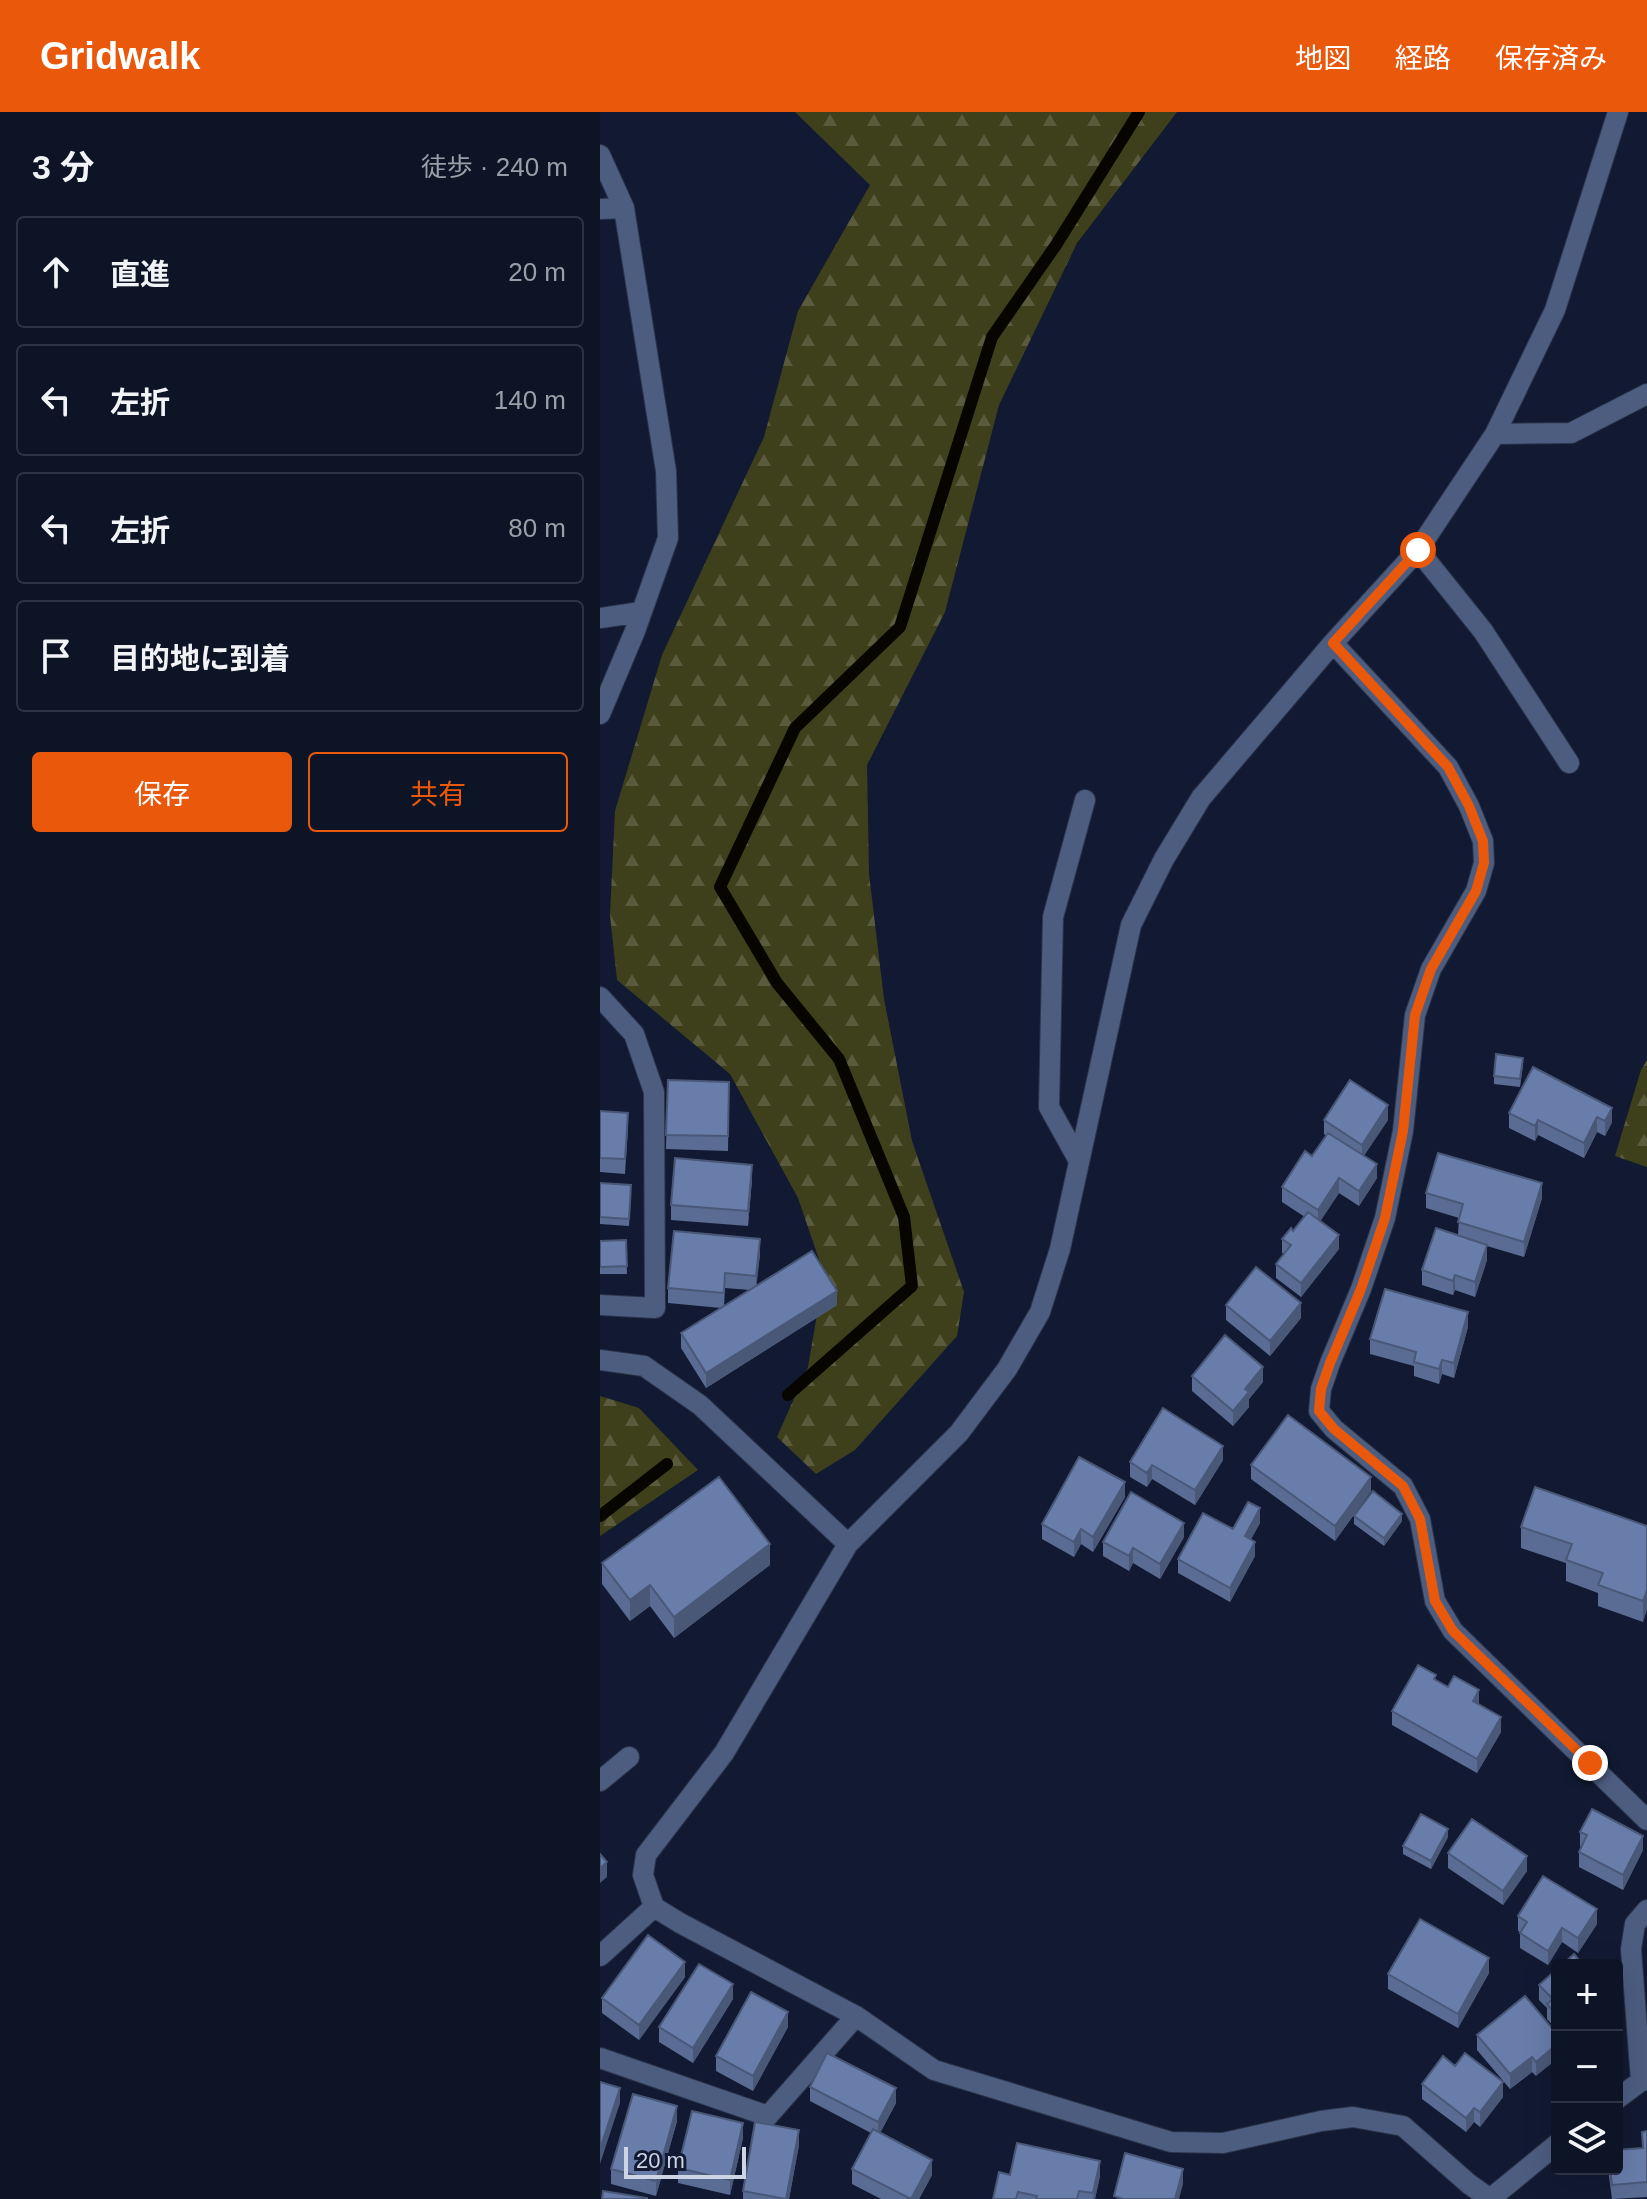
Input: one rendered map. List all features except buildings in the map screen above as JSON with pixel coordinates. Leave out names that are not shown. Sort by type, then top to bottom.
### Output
[{"type":"street","points":[[1551,2149],[1490,2199],[1403,2126],[1353,2117],[1223,2143],[1171,2142],[934,2070],[856,2016],[654,1907],[643,1875],[646,1855],[724,1753],[848,1544],[959,1433],[1007,1369],[1040,1312],[1060,1249],[1131,925],[1164,859],[1201,798],[1333,643],[1418,550],[1495,434],[1555,310],[1618,112]]},
{"type":"street","points":[[600,155],[624,208],[666,471],[668,538],[600,714]]},
{"type":"street","points":[[600,209],[624,208]]},
{"type":"street","points":[[1495,434],[1571,433],[1647,394]]},
{"type":"street","points":[[1418,550],[1483,631],[1569,763]]},
{"type":"street","points":[[600,618],[641,612]]},
{"type":"street","points":[[1333,643],[1448,767],[1483,841],[1484,863],[1476,891],[1431,969],[1415,1015],[1403,1131],[1385,1218],[1361,1289],[1321,1389],[1319,1411],[1334,1429],[1403,1486],[1420,1519],[1435,1601],[1453,1631],[1647,1820]]},
{"type":"street","points":[[1079,1161],[1049,1107],[1053,917],[1085,800]]},
{"type":"street","points":[[600,997],[634,1034],[654,1092],[655,1308],[600,1305]]},
{"type":"street","points":[[600,1360],[644,1366],[700,1405],[848,1544]]},
{"type":"street","points":[[600,1781],[629,1757]]},
{"type":"street","points":[[600,1956],[654,1907]]},
{"type":"street","points":[[1623,2095],[1644,2080],[1631,1949],[1635,1924],[1647,1910]]},
{"type":"street","points":[[600,2058],[768,2116],[856,2016]]},
{"type":"green space","points":[[795,112],[1177,112],[1077,243],[999,405],[945,612],[867,765],[869,874],[884,999],[912,1141],[964,1292],[957,1336],[855,1450],[816,1474],[777,1437],[808,1367],[824,1274],[798,1198],[730,1074],[617,980],[610,915],[615,811],[662,655],[764,437],[798,311],[870,185]]},
{"type":"green space","points":[[1647,1060],[1647,1167],[1615,1156],[1641,1070]]},
{"type":"green space","points":[[600,1396],[639,1408],[698,1470],[600,1536]]},
{"type":"waterway","points":[[788,1395],[912,1286],[904,1217],[839,1059],[777,983],[720,887],[795,728],[900,627],[992,337],[1056,245],[1139,112]]},
{"type":"waterway","points":[[600,1516],[667,1464]]},
{"type":"route","points":[[1418,550],[1333,643],[1448,767],[1483,841],[1484,863],[1476,891],[1431,969],[1415,1015],[1403,1131],[1385,1218],[1361,1289],[1321,1389],[1319,1411],[1334,1429],[1403,1486],[1420,1519],[1435,1601],[1453,1631],[1590,1763]]}]
